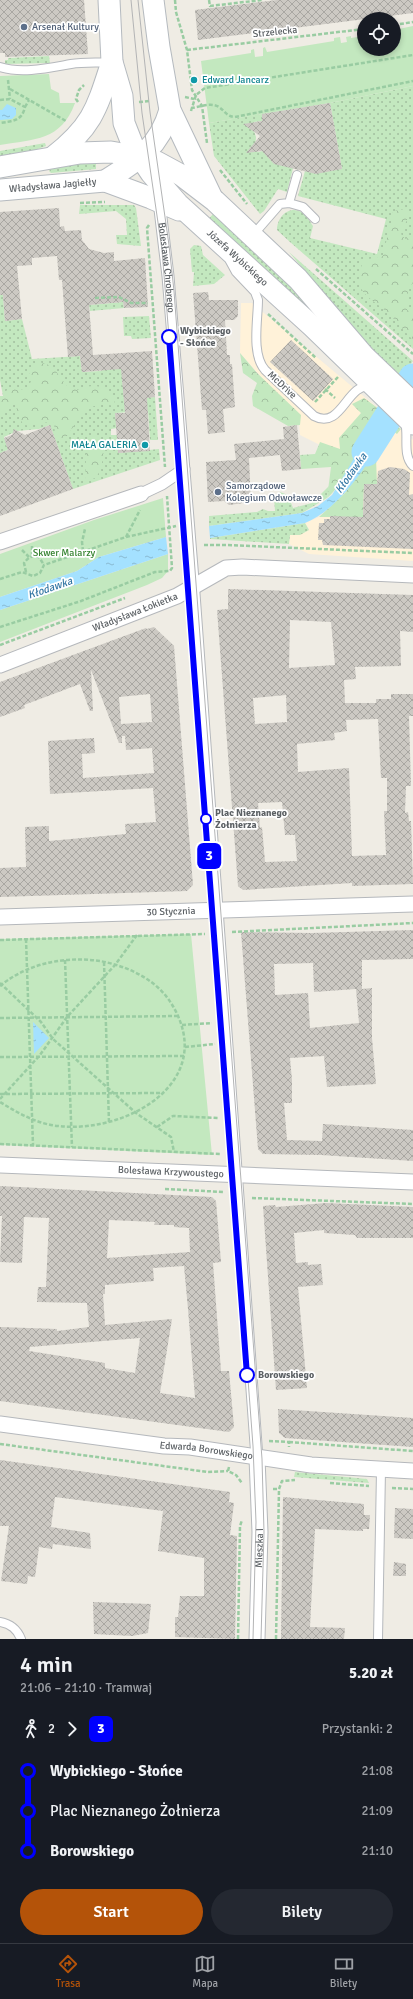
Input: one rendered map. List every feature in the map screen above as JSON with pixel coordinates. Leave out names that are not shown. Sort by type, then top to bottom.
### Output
[{"type":"main road","points":[[52,158],[79,135],[94,115],[112,62],[109,0]]},
{"type":"main road","points":[[153,0],[158,47],[170,110],[215,201]]},
{"type":"main road","name":"Józefa Wybickiego","points":[[112,62],[122,96],[124,123],[130,140],[140,157],[163,188],[312,326],[380,382],[410,414]]},
{"type":"main road","points":[[105,181],[140,157],[154,145],[160,137],[170,110]]},
{"type":"main road","points":[[0,167],[52,158],[103,152],[140,157],[157,162],[181,176],[215,201]]},
{"type":"main road","points":[[105,181],[160,201],[188,214],[197,221]]},
{"type":"main road","name":"Władysława Jagiełły","points":[[0,190],[105,181]]},
{"type":"main road","name":"Józefa Wybickiego","points":[[215,201],[258,229],[298,279],[364,356],[380,382]]},
{"type":"street","name":"Bolesława Chrobrego","points":[[160,201],[190,546],[257,1458]]},
{"type":"street","points":[[0,542],[141,501],[184,469]]},
{"type":"street","name":"Władysława Łokietka","points":[[0,665],[170,599],[226,568],[232,567],[413,575]]},
{"type":"street","name":"30 Stycznia","points":[[0,916],[413,904]]},
{"type":"street","name":"Bolesława Krzywoustego","points":[[0,1165],[413,1182]]},
{"type":"street","name":"Edwarda Borowskiego","points":[[0,1424],[164,1446],[190,1447],[311,1465],[413,1471]]},
{"type":"street","name":"Mieszka I","points":[[257,1458],[260,1532],[257,1639]]},
{"type":"lane","points":[[0,68],[9,70],[50,68],[72,64],[112,62]]},
{"type":"lane","points":[[289,203],[297,175]]},
{"type":"lane","points":[[258,229],[280,204],[289,203],[303,207],[315,219]]},
{"type":"lane","name":"McDrive","points":[[219,241],[236,272],[257,296],[258,353],[260,363],[265,370],[314,416],[322,419],[332,417],[358,390],[380,382]]},
{"type":"lane","points":[[410,414],[406,452],[409,462],[413,466]]},
{"type":"lane","points":[[378,1639],[382,1470]]},
{"type":"lane","points":[[0,1622],[7,1624],[18,1631],[21,1639]]},
{"type":"path","points":[[176,0],[176,12],[188,50],[192,90],[202,106],[208,148]]},
{"type":"path","points":[[209,0],[210,6],[262,0]]},
{"type":"path","points":[[401,24],[413,22]]},
{"type":"path","name":"Strzelecka","points":[[188,50],[357,30]]},
{"type":"path","points":[[194,99],[196,95],[205,88],[413,55]]},
{"type":"path","points":[[4,80],[9,80],[10,99]]},
{"type":"path","points":[[202,106],[212,105],[219,107],[225,114],[235,117],[413,81]]},
{"type":"path","points":[[10,89],[67,121],[72,117]]},
{"type":"path","points":[[77,107],[81,96]]},
{"type":"path","points":[[0,100],[10,99],[25,107]]},
{"type":"path","points":[[0,123],[15,122],[23,115],[29,100]]},
{"type":"path","points":[[216,165],[256,215],[258,229]]},
{"type":"path","points":[[0,627],[74,603],[155,572],[170,570],[172,568],[147,228],[150,225],[163,224]]},
{"type":"path","points":[[310,264],[413,354]]},
{"type":"path","points":[[95,298],[119,297],[131,303],[148,303]]},
{"type":"path","points":[[308,410],[338,377]]},
{"type":"path","points":[[126,537],[141,501]]},
{"type":"path","points":[[0,579],[26,572],[34,576],[40,573],[44,566],[126,537],[169,527],[188,529]]},
{"type":"path","points":[[83,551],[82,542],[86,528]]},
{"type":"path","points":[[190,546],[226,544],[413,553]]},
{"type":"path","points":[[26,572],[24,563],[29,557],[39,557],[44,566]]},
{"type":"path","points":[[0,645],[126,597]]},
{"type":"path","points":[[0,940],[218,933],[413,923]]},
{"type":"path","points":[[0,1099],[38,1057],[68,1018],[115,965],[137,935]]},
{"type":"path","points":[[26,939],[33,1145]]},
{"type":"path","points":[[65,960],[72,1147]]},
{"type":"path","points":[[0,1102],[33,1120],[46,1124],[72,1127],[109,1123],[136,1113],[162,1093],[175,1079],[184,1056],[185,1047],[182,1025],[179,1016],[167,997],[158,988],[140,975],[104,962],[65,960],[20,972],[1,984],[36,1018],[53,1039],[69,1055]]},
{"type":"path","points":[[104,962],[109,1123]]},
{"type":"path","points":[[0,1018],[179,1016]]},
{"type":"path","points":[[182,1025],[225,1022]]},
{"type":"path","points":[[185,1047],[227,1043]]},
{"type":"path","points":[[0,1057],[69,1055],[184,1056]]},
{"type":"path","points":[[73,1056],[136,1113],[171,1137],[174,1152]]},
{"type":"path","points":[[0,1094],[162,1093]]},
{"type":"path","points":[[157,1127],[173,1116],[233,1118]]},
{"type":"path","points":[[0,1144],[220,1154]]},
{"type":"path","points":[[239,1198],[413,1204]]},
{"type":"path","points":[[289,1442],[413,1451]]},
{"type":"path","points":[[0,1444],[208,1472],[228,1471]]},
{"type":"path","points":[[288,1479],[296,1480]]},
{"type":"path","points":[[328,1483],[413,1489]]},
{"type":"path","points":[[276,1639],[279,1489]]},
{"type":"path","points":[[238,1639],[240,1526],[242,1522],[242,1515]]},
{"type":"shaded area","points":[[241,303],[252,303],[379,409],[352,461],[300,435],[299,420],[240,353]]},
{"type":"shaded area","points":[[395,424],[413,440],[413,561],[309,554],[289,544],[290,535],[309,529],[305,523],[319,517],[345,493]]},
{"type":"green space","points":[[413,26],[413,86],[330,103],[209,123],[201,61],[251,53],[251,50],[254,49],[255,57],[263,56],[263,48],[265,47],[267,52],[334,41],[334,38],[340,37],[341,43],[347,42],[346,37],[351,36],[351,38],[357,37],[357,56],[401,56],[401,29]]},
{"type":"green space","points":[[49,56],[50,63],[5,64],[5,60],[8,60],[8,58]]},
{"type":"green space","points":[[49,74],[51,89],[59,93],[60,103],[75,103],[69,115],[62,125],[45,136],[0,145],[0,76]]},
{"type":"green space","points":[[413,86],[413,349],[277,230],[279,220],[285,213],[293,210],[298,211],[303,213],[308,218],[313,226],[310,238],[377,254],[386,219],[298,196],[305,171],[342,169],[330,103]]},
{"type":"green space","points":[[262,114],[262,121],[254,122],[252,125],[256,137],[255,150],[258,152],[267,150],[293,168],[287,192],[278,189],[264,211],[260,214],[214,156],[209,123]]},
{"type":"green space","points":[[45,143],[46,146],[32,151],[0,157],[0,151]]},
{"type":"green space","points":[[96,161],[96,169],[51,173],[49,171],[51,169]]},
{"type":"green space","points":[[80,205],[134,205],[136,208],[141,246],[117,244],[116,235],[127,235],[126,219],[116,211],[79,214]]},
{"type":"green space","points":[[405,209],[409,215],[401,234],[405,239],[413,237],[413,283],[408,290],[407,310],[413,313],[413,340],[390,315],[367,296],[360,285],[359,278],[364,260],[383,256],[389,229],[394,224],[391,215],[394,211]]},
{"type":"green space","points":[[213,214],[291,286],[328,328],[207,221]]},
{"type":"green space","points":[[194,245],[201,246],[203,255],[225,275],[214,284],[193,286],[194,272],[192,272],[190,249]]},
{"type":"green space","points":[[289,252],[413,361],[400,380],[340,313]]},
{"type":"green space","points":[[0,295],[3,295],[5,321],[22,319],[32,359],[80,356],[82,372],[100,371],[121,363],[124,399],[155,397],[158,440],[150,440],[148,411],[115,413],[117,428],[111,429],[111,435],[117,435],[118,453],[159,449],[160,460],[73,489],[50,425],[39,429],[17,431],[4,437],[8,450],[2,452],[3,455],[0,456],[0,396],[3,396],[0,380]]},
{"type":"green space","points":[[123,302],[124,308],[90,311],[89,305]]},
{"type":"green space","points":[[149,316],[151,338],[132,339],[131,336],[124,336],[123,317]]},
{"type":"green space","points":[[240,353],[257,373],[301,415],[300,425],[288,426],[253,406],[252,396],[257,383],[243,373]]},
{"type":"green space","points":[[39,362],[52,366],[66,385],[77,390],[93,386],[104,389],[114,396],[115,406],[103,404],[86,408],[62,442],[55,435],[54,423],[23,425],[15,404],[8,405],[5,412],[0,415],[0,402],[8,388],[19,390],[28,388],[31,381],[28,375]]},
{"type":"green space","points":[[364,398],[379,409],[349,470],[327,498],[331,467],[301,469],[300,455],[315,454],[320,442],[340,449],[339,438],[361,413],[352,404]]},
{"type":"green space","points":[[394,424],[401,429],[397,434],[393,431],[376,458],[377,484],[364,485],[363,512],[365,517],[319,517],[345,493]]},
{"type":"green space","points":[[91,435],[99,435],[103,445],[103,456],[101,468],[96,478],[85,480],[87,442]]},
{"type":"green space","points":[[329,486],[327,498],[302,513],[209,526],[209,516],[257,512],[263,509],[275,511],[274,497],[280,492],[288,495],[293,508],[312,503]]},
{"type":"green space","name":"Skwer Malarzy","points":[[163,498],[166,537],[99,557],[77,571],[0,597],[0,554],[94,520]]},
{"type":"green space","points":[[305,523],[309,530],[300,535],[290,535],[289,544],[210,539],[210,538]]},
{"type":"green space","points":[[168,554],[168,571],[162,578],[0,642],[0,610]]},
{"type":"green space","points":[[191,934],[212,1155],[0,1145],[0,939]]},
{"type":"green space","points":[[295,1472],[367,1479],[369,1483],[294,1477]]},
{"type":"water","points":[[7,104],[16,108],[16,115],[12,119],[0,120],[0,110],[2,110]]},
{"type":"water","points":[[379,409],[394,424],[356,480],[332,505],[319,515],[305,523],[210,538],[209,526],[302,513],[318,506],[332,495],[368,434]]},
{"type":"water","points":[[166,537],[168,554],[0,610],[0,597],[77,571],[99,557]]},
{"type":"water","points":[[33,1022],[49,1038],[34,1054]]},
{"type":"building","points":[[0,0],[84,0],[88,54],[5,57],[5,53],[0,53]]},
{"type":"building","points":[[277,0],[413,0],[413,13],[401,15],[401,12],[357,12],[357,20],[198,40],[195,10]]},
{"type":"building","points":[[330,103],[342,169],[316,174],[274,164],[262,151],[246,153],[260,136],[243,124],[262,121],[262,114]]},
{"type":"building","points":[[59,208],[60,227],[64,226],[65,231],[81,230],[82,240],[89,249],[104,253],[114,252],[114,261],[145,258],[148,307],[124,308],[123,302],[89,305],[93,355],[152,351],[155,397],[147,398],[150,451],[118,453],[115,413],[125,413],[121,369],[82,372],[80,356],[68,357],[62,280],[59,280],[57,256],[32,258],[32,265],[17,266],[22,319],[5,321],[3,295],[0,295],[0,212]]},
{"type":"building","points":[[208,292],[209,300],[238,300],[238,316],[234,320],[225,320],[227,355],[230,355],[230,364],[232,364],[235,407],[223,409],[225,432],[208,434],[206,410],[202,410],[193,293]]},
{"type":"building","points":[[291,340],[333,379],[313,401],[270,362]]},
{"type":"building","points":[[50,425],[73,489],[0,516],[0,453],[8,450],[4,438],[12,435],[14,429],[25,435]]},
{"type":"building","points":[[297,425],[301,469],[282,471],[280,455],[249,458],[251,502],[229,505],[224,501],[208,502],[206,462],[236,460],[234,444],[284,439],[283,427]]},
{"type":"building","points":[[390,467],[404,469],[410,473],[409,495],[413,494],[413,549],[323,545],[322,540],[318,540],[319,523],[324,523],[324,519],[330,519],[330,516],[363,517],[364,484],[377,484],[378,471]]},
{"type":"building","points":[[228,589],[413,595],[413,632],[400,631],[401,666],[355,667],[356,679],[344,680],[345,703],[376,703],[376,699],[391,699],[391,694],[413,694],[413,716],[409,716],[411,786],[406,786],[405,813],[408,812],[409,821],[411,821],[413,884],[352,886],[352,883],[243,890],[238,886],[217,610],[228,609]],"holes":[[[290,620],[331,622],[335,665],[289,668]],[[286,695],[287,722],[255,724],[253,698]],[[378,719],[381,778],[387,778],[387,811],[384,811],[386,855],[352,856],[349,768],[298,772],[297,744],[335,740],[334,733],[347,731],[346,720]],[[282,802],[285,835],[295,835],[297,861],[265,862],[258,803]]]},
{"type":"building","points":[[154,627],[174,646],[193,885],[187,891],[0,897],[0,868],[26,867],[25,827],[49,826],[49,841],[126,834],[125,824],[156,822],[153,788],[50,794],[48,741],[94,738],[95,753],[82,754],[83,778],[154,773],[152,748],[126,750],[125,736],[122,736],[122,743],[119,743],[91,670],[93,711],[90,711],[80,684],[24,705],[25,708],[0,717],[0,682],[146,628]],"holes":[[[150,694],[152,722],[121,724],[119,697]]]},
{"type":"building","points":[[413,930],[413,959],[362,960],[362,989],[372,988],[372,1038],[376,1084],[327,1087],[324,1056],[290,1058],[292,1103],[284,1103],[287,1140],[322,1141],[323,1124],[413,1130],[413,1161],[321,1155],[263,1154],[258,1149],[241,932],[312,933]],"holes":[[[313,963],[314,992],[356,989],[359,1023],[310,1028],[308,993],[275,995],[274,964]]]},
{"type":"building","points":[[0,1186],[212,1197],[216,1201],[221,1262],[213,1263],[221,1371],[229,1371],[234,1427],[229,1432],[0,1401],[0,1327],[57,1329],[57,1331],[89,1327],[87,1303],[37,1302],[38,1287],[46,1287],[49,1218],[24,1217],[22,1263],[0,1262],[2,1216],[0,1216]],"holes":[[[109,1220],[155,1222],[154,1225],[174,1225],[174,1227],[189,1228],[190,1252],[107,1258]],[[184,1266],[195,1398],[160,1393],[172,1319],[105,1325],[103,1294],[105,1294],[105,1285],[154,1281],[153,1268]],[[140,1338],[135,1373],[105,1368],[105,1363],[29,1351],[30,1347]]]},
{"type":"building","points":[[326,1203],[413,1207],[413,1238],[357,1238],[355,1235],[324,1233],[324,1230],[294,1233],[296,1263],[308,1262],[308,1265],[321,1264],[323,1285],[298,1287],[307,1388],[276,1390],[263,1206],[275,1205],[276,1207]]},
{"type":"building","points":[[278,1409],[413,1418],[413,1447],[285,1438],[279,1433]]},
{"type":"building","points":[[0,1460],[230,1492],[229,1502],[234,1503],[230,1535],[237,1536],[235,1639],[175,1637],[175,1617],[178,1617],[180,1596],[204,1596],[204,1558],[158,1551],[163,1511],[55,1497],[51,1527],[90,1533],[91,1549],[53,1544],[52,1549],[39,1547],[35,1577],[28,1576],[27,1584],[1,1581],[9,1526],[0,1526]]},
{"type":"building","points":[[283,1497],[364,1504],[364,1515],[370,1515],[369,1529],[363,1529],[363,1531],[315,1529],[310,1627],[345,1628],[344,1639],[281,1639]]},
{"type":"building","points":[[395,1508],[413,1509],[413,1539],[394,1538]]},
{"type":"building","points":[[394,1562],[406,1564],[406,1576],[393,1576]]},
{"type":"building","points":[[93,1602],[151,1604],[148,1633],[132,1636],[94,1634]]},
{"type":"waterway","name":"Kłodawka","points":[[366,452],[413,378]]},
{"type":"tram line","points":[[131,0],[142,113],[162,250],[186,548],[253,1446],[256,1522],[253,1639]]},
{"type":"tram line","points":[[138,0],[150,112],[174,291],[262,1459],[264,1532],[261,1639]]},
{"type":"tram line","name":"3","points":[[169,337],[234,1174],[247,1375]]},
{"type":"place","name":"Arsenał Kultury","points":[[24,27]]},
{"type":"place","name":"Edward Jancarz","points":[[194,80]]},
{"type":"place","name":"Wybickiego - Słońce","points":[[169,337]]},
{"type":"place","name":"MAŁA GALERIA","points":[[145,445]]},
{"type":"place","name":"Samorządowe Kolegium Odwoławcze","points":[[218,492]]},
{"type":"place","name":"Plac Nieznanego Żołnierza","points":[[206,819]]},
{"type":"place","name":"Borowskiego","points":[[247,1375]]}]
